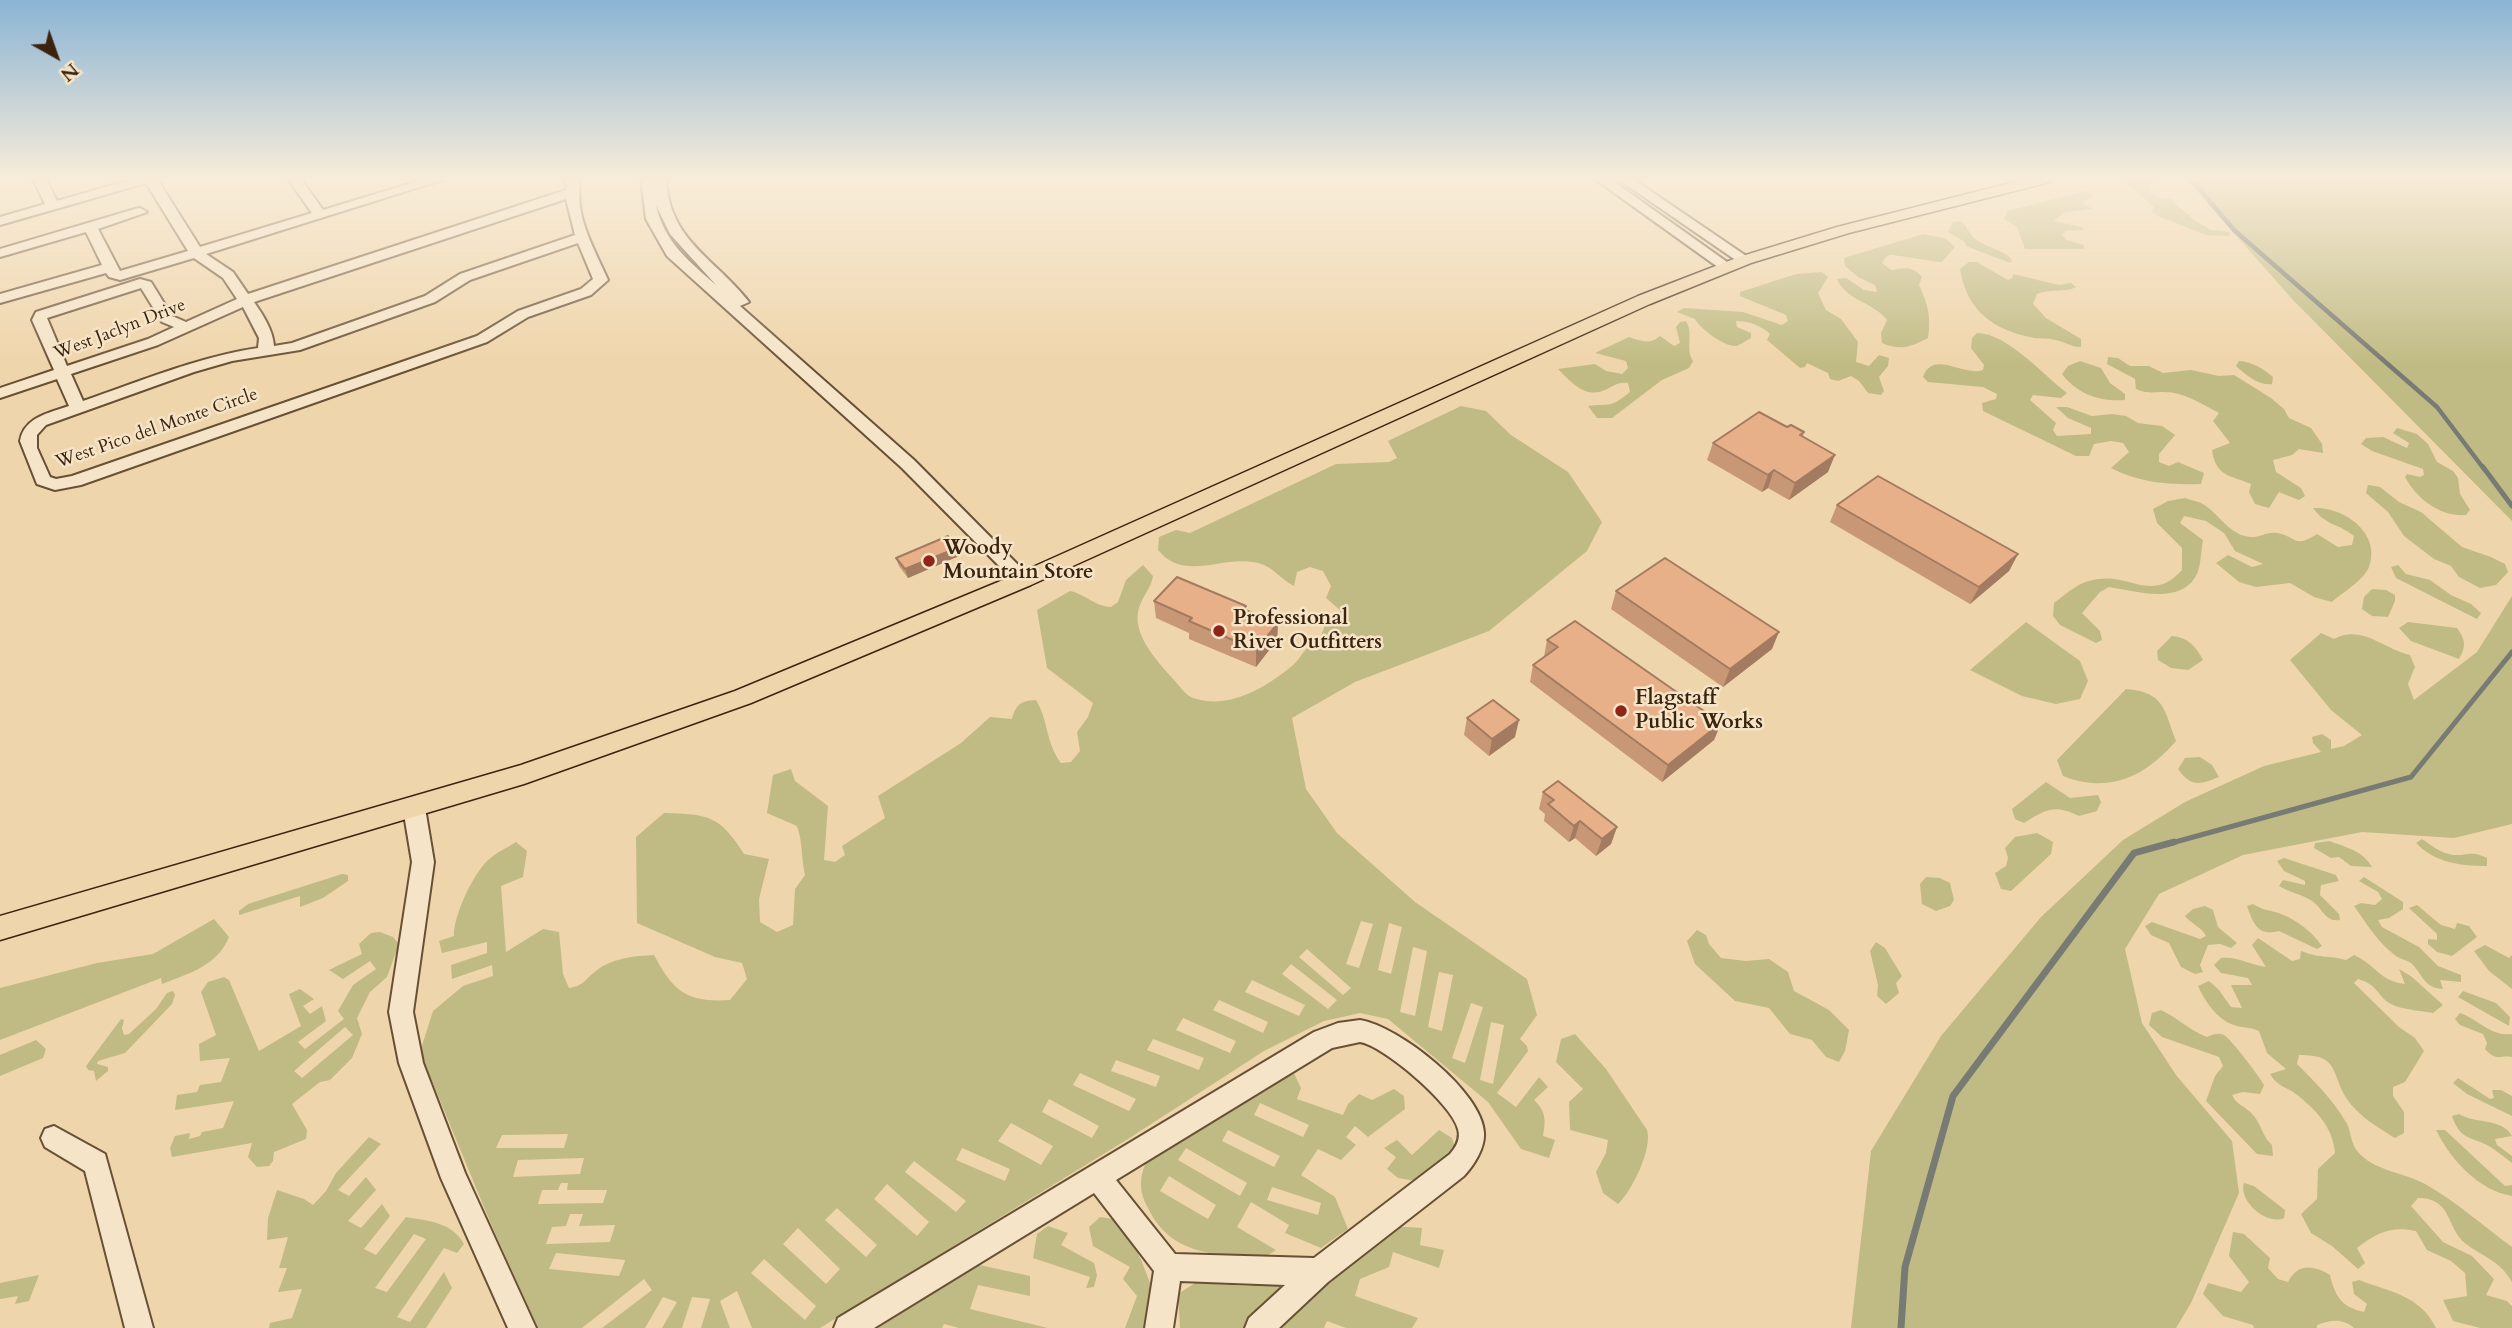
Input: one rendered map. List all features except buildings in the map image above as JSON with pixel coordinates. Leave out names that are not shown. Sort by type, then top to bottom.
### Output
[{"type":"main road","points":[[0,928],[414,808],[691,717],[866,648],[1544,344],[1727,267],[1807,241]]},
{"type":"street","points":[[0,253],[42,241]]},
{"type":"street","points":[[97,241],[114,274],[128,276],[240,241]]},
{"type":"street","points":[[189,241],[197,254],[228,275],[245,299],[266,338],[266,351]]},
{"type":"street","name":"West Jaclyn Drive","points":[[0,393],[153,342],[245,299],[412,241]]},
{"type":"street","name":"West Pico del Monte Circle","points":[[570,241],[465,277],[430,299],[295,347],[189,369],[40,422],[28,430],[26,438],[43,480],[55,485],[75,481],[482,339],[523,314],[586,292],[601,280],[584,241]]},
{"type":"street","points":[[663,241],[672,253],[735,311],[783,350],[908,464],[1023,579]]},
{"type":"street","points":[[683,241],[751,312],[783,350]]},
{"type":"street","points":[[1690,241],[1727,267]]},
{"type":"street","points":[[1717,241],[1745,260]]},
{"type":"street","points":[[0,299],[110,267]]},
{"type":"street","points":[[78,408],[39,320],[41,315],[140,284],[146,285],[167,319],[187,327]]},
{"type":"street","points":[[414,808],[423,862],[401,1012],[411,1063],[454,1178],[522,1328]]},
{"type":"street","points":[[848,1328],[1323,1040],[1350,1031],[1367,1032],[1389,1042],[1423,1068],[1464,1112],[1471,1128],[1470,1145],[1465,1157],[1455,1167],[1318,1272],[1259,1328]]},
{"type":"street","points":[[54,1138],[96,1163],[139,1328]]},
{"type":"street","points":[[1097,1176],[1168,1267],[1159,1328]]},
{"type":"street","points":[[1168,1267],[1318,1272]]},
{"type":"shaded area","points":[[1900,241],[1948,241],[1955,247],[1942,262],[1890,255],[1882,263],[1891,270],[1911,269],[1922,277],[1919,285],[1928,310],[1928,338],[1905,347],[1882,343],[1881,333],[1887,320],[1875,309],[1846,292],[1837,279],[1846,278],[1864,290],[1877,292],[1875,285],[1858,277],[1845,266],[1844,258]]},
{"type":"shaded area","points":[[1978,241],[2001,251],[2012,260],[2010,263],[1966,246],[1965,242]]},
{"type":"shaded area","points":[[2022,241],[2070,241],[2084,245],[2084,249],[2025,249]]},
{"type":"shaded area","points":[[2241,241],[2512,241],[2512,521],[2293,300]]},
{"type":"shaded area","points":[[1969,262],[1977,262],[2008,280],[2013,274],[2059,285],[2071,283],[2076,287],[2037,294],[2033,304],[2046,318],[2081,339],[2081,347],[2053,339],[2034,338],[1994,324],[1976,307],[1964,284],[1960,269]]},
{"type":"shaded area","points":[[1822,272],[1828,277],[1818,293],[1826,310],[1841,319],[1858,342],[1856,362],[1869,366],[1879,355],[1889,358],[1888,366],[1879,377],[1884,391],[1881,395],[1868,393],[1859,381],[1851,376],[1838,381],[1830,379],[1828,373],[1807,363],[1800,368],[1767,340],[1770,334],[1754,324],[1736,321],[1737,327],[1751,333],[1751,338],[1731,346],[1713,337],[1695,319],[1677,312],[1684,308],[1743,312],[1782,325],[1788,321],[1786,315],[1740,296],[1740,292],[1796,274]]},
{"type":"shaded area","points":[[1686,321],[1693,361],[1689,368],[1662,380],[1612,418],[1597,418],[1588,406],[1618,401],[1630,392],[1628,383],[1617,384],[1599,392],[1586,391],[1558,369],[1595,364],[1606,371],[1622,374],[1628,368],[1626,361],[1595,353],[1629,337],[1649,341],[1660,336],[1674,346],[1680,343],[1676,327],[1680,322]]},
{"type":"shaded area","points":[[1977,333],[1988,335],[2012,347],[2067,393],[2061,398],[2033,395],[2030,400],[2056,423],[2053,430],[2057,436],[2091,434],[2091,428],[2068,418],[2056,407],[2067,407],[2092,416],[2126,416],[2138,423],[2162,426],[2175,435],[2159,454],[2159,462],[2169,466],[2178,462],[2204,473],[2201,484],[2155,482],[2111,468],[2129,452],[2123,443],[2111,441],[2094,444],[2089,456],[2076,456],[1983,411],[1982,403],[1996,399],[1997,394],[1983,387],[1928,382],[1923,377],[1928,369],[1941,364],[1967,370],[1983,370],[1984,365],[1971,348],[1972,338]]},
{"type":"shaded area","points":[[2108,357],[2118,358],[2130,366],[2149,366],[2163,373],[2191,370],[2219,376],[2234,375],[2271,398],[2284,409],[2289,418],[2311,428],[2322,444],[2323,453],[2299,449],[2292,455],[2273,460],[2276,472],[2301,488],[2305,496],[2299,500],[2279,492],[2269,508],[2255,504],[2249,492],[2251,484],[2225,474],[2214,459],[2212,450],[2230,443],[2213,421],[2219,413],[2179,394],[2136,389],[2135,379],[2107,364]]},
{"type":"shaded area","points":[[2080,361],[2101,368],[2110,383],[2125,394],[2125,400],[2098,398],[2082,392],[2068,381],[2062,374],[2068,366]]},
{"type":"shaded area","points":[[2239,361],[2253,364],[2265,371],[2273,377],[2272,384],[2258,382],[2248,376],[2236,366]]},
{"type":"shaded area","points":[[1461,406],[1486,411],[1511,435],[1568,472],[1602,522],[1587,551],[1489,631],[1355,682],[1292,718],[1306,789],[1337,833],[1415,902],[1527,979],[1537,1015],[1520,1039],[1528,1051],[1497,1093],[1516,1107],[1539,1077],[1548,1087],[1534,1100],[1544,1116],[1543,1136],[1555,1140],[1549,1158],[1521,1149],[1488,1102],[1388,1019],[1360,1013],[1324,1021],[1264,1051],[1128,1139],[820,1328],[752,1328],[737,1291],[720,1301],[730,1328],[701,1328],[710,1299],[692,1297],[682,1328],[662,1328],[677,1302],[663,1297],[645,1328],[602,1328],[652,1290],[644,1279],[582,1328],[538,1328],[491,1224],[420,1052],[433,1011],[463,986],[493,976],[492,965],[452,979],[451,965],[487,953],[487,942],[442,953],[439,941],[454,936],[465,896],[487,861],[516,842],[527,851],[523,877],[501,886],[506,952],[543,929],[559,932],[563,974],[569,988],[581,984],[596,971],[616,960],[654,955],[668,978],[683,992],[703,999],[730,1000],[747,979],[742,963],[715,957],[637,923],[636,837],[664,813],[703,816],[728,832],[744,854],[769,859],[759,899],[760,922],[777,932],[793,925],[795,889],[805,875],[801,844],[797,826],[767,813],[773,775],[791,769],[795,781],[828,806],[824,860],[835,862],[845,855],[842,846],[885,818],[878,796],[961,743],[990,717],[1012,719],[1015,710],[1023,702],[1036,700],[1056,755],[1061,763],[1071,762],[1080,751],[1077,732],[1088,717],[1093,703],[1047,668],[1037,610],[1070,591],[1100,605],[1111,607],[1118,602],[1126,580],[1143,565],[1153,576],[1138,615],[1141,636],[1153,655],[1183,690],[1193,698],[1220,701],[1246,695],[1258,689],[1296,663],[1310,646],[1319,642],[1327,619],[1341,611],[1326,598],[1331,586],[1323,571],[1310,567],[1297,572],[1294,586],[1258,563],[1245,561],[1205,566],[1180,565],[1158,550],[1159,537],[1176,530],[1190,533],[1336,464],[1389,462],[1397,458],[1388,441]],"holes":[[[1361,921],[1373,924],[1359,968],[1346,964]],[[1389,923],[1402,927],[1391,974],[1378,970]],[[1413,947],[1427,951],[1415,1016],[1400,1012]],[[1307,949],[1351,988],[1343,995],[1299,957]],[[1291,964],[1337,1000],[1328,1009],[1282,974]],[[1439,972],[1453,975],[1442,1031],[1428,1027]],[[1252,980],[1305,1005],[1299,1016],[1245,992]],[[1219,1000],[1268,1022],[1263,1033],[1213,1010]],[[1471,1003],[1483,1007],[1465,1063],[1452,1058]],[[1183,1018],[1236,1041],[1230,1053],[1176,1030]],[[1491,1022],[1504,1025],[1493,1084],[1480,1080]],[[1153,1039],[1204,1058],[1199,1070],[1147,1050]],[[1116,1060],[1160,1076],[1156,1087],[1111,1071]],[[1080,1073],[1136,1099],[1129,1111],[1073,1085]],[[1049,1099],[1099,1126],[1092,1138],[1042,1112]],[[1011,1123],[1053,1146],[1041,1165],[998,1141]],[[568,1134],[564,1148],[496,1148],[502,1135]],[[962,1148],[1010,1169],[1005,1181],[956,1160]],[[584,1158],[580,1174],[513,1177],[518,1160]],[[914,1161],[966,1201],[956,1212],[905,1172]],[[561,1183],[568,1183],[567,1190],[607,1190],[603,1203],[538,1204],[542,1190],[558,1190]],[[887,1184],[929,1222],[917,1236],[874,1199]],[[837,1208],[877,1245],[866,1257],[825,1220]],[[570,1214],[583,1214],[579,1226],[615,1225],[610,1242],[546,1244],[552,1227],[566,1226]],[[798,1228],[840,1269],[826,1284],[783,1244]],[[556,1253],[625,1260],[619,1276],[549,1269]],[[764,1259],[816,1306],[805,1320],[751,1273]]]},
{"type":"shaded area","points":[[2397,428],[2417,434],[2428,444],[2437,462],[2453,471],[2458,478],[2460,494],[2470,510],[2466,515],[2438,510],[2416,492],[2405,477],[2407,474],[2420,477],[2424,475],[2423,469],[2372,451],[2361,444],[2366,438],[2383,437],[2407,448],[2409,443],[2393,433]]},
{"type":"shaded area","points":[[2368,485],[2380,487],[2399,502],[2421,512],[2462,547],[2505,564],[2508,572],[2496,585],[2480,588],[2459,577],[2451,566],[2434,559],[2404,536],[2388,512],[2366,493]]},
{"type":"shaded area","points":[[2185,498],[2201,503],[2232,530],[2245,536],[2277,533],[2296,541],[2304,541],[2317,534],[2338,547],[2352,545],[2354,536],[2327,521],[2313,508],[2336,512],[2357,524],[2365,533],[2372,555],[2369,567],[2358,581],[2332,602],[2314,597],[2290,583],[2256,587],[2239,582],[2216,563],[2228,555],[2252,567],[2263,564],[2235,551],[2224,533],[2206,521],[2184,516],[2180,523],[2203,540],[2197,574],[2190,584],[2169,593],[2144,593],[2109,587],[2100,592],[2082,613],[2100,631],[2102,640],[2096,643],[2060,625],[2053,616],[2054,603],[2080,585],[2092,580],[2110,579],[2142,585],[2161,585],[2182,570],[2182,548],[2157,523],[2153,509],[2168,501]]},
{"type":"shaded area","points":[[2398,565],[2406,574],[2430,580],[2451,595],[2471,604],[2481,613],[2477,619],[2396,578],[2391,567]]},
{"type":"shaded area","points":[[2372,589],[2386,590],[2395,595],[2388,617],[2372,616],[2362,609],[2364,597]]},
{"type":"shaded area","points":[[2512,596],[2512,824],[2454,838],[2362,832],[2243,855],[2159,894],[2125,949],[2142,1023],[2176,1075],[2232,1141],[2239,1193],[2191,1303],[2176,1328],[1851,1328],[1871,1151],[1941,1036],[2041,917],[2123,840],[2185,802],[2264,766],[2321,752],[2313,743],[2312,737],[2322,734],[2331,740],[2331,749],[2344,746],[2362,735],[2331,710],[2290,660],[2321,633],[2334,639],[2344,635],[2363,636],[2410,655],[2415,667],[2408,684],[2414,700],[2477,652]]},
{"type":"shaded area","points":[[2026,622],[2080,661],[2088,681],[2080,699],[2056,704],[2022,696],[1970,670]]},
{"type":"shaded area","points":[[2408,622],[2457,628],[2464,643],[2459,659],[2411,641],[2399,628]]},
{"type":"shaded area","points":[[2172,636],[2190,643],[2203,660],[2188,670],[2171,668],[2158,660],[2157,651]]},
{"type":"shaded area","points":[[2126,689],[2149,694],[2161,704],[2176,741],[2152,764],[2125,779],[2096,783],[2063,776],[2057,760]]},
{"type":"shaded area","points":[[2200,757],[2212,765],[2219,777],[2196,783],[2187,779],[2178,769],[2185,758]]},
{"type":"shaded area","points":[[2046,782],[2070,798],[2098,795],[2101,802],[2097,811],[2079,816],[2057,809],[2038,814],[2024,823],[2015,819],[2012,809]]},
{"type":"shaded area","points":[[2037,833],[2053,842],[2051,854],[2011,891],[2001,889],[1995,873],[2006,866],[2008,858],[2005,848],[2015,837]]},
{"type":"shaded area","points":[[2422,839],[2449,854],[2473,854],[2487,858],[2487,866],[2458,864],[2440,859],[2416,843]]},
{"type":"shaded area","points":[[2329,841],[2359,853],[2372,867],[2351,866],[2339,857],[2331,858],[2314,848],[2315,843]]},
{"type":"shaded area","points":[[2284,858],[2336,875],[2339,881],[2321,885],[2320,895],[2339,914],[2340,920],[2330,919],[2312,901],[2279,886],[2283,880],[2305,885],[2305,881],[2284,871],[2277,861]]},
{"type":"shaded area","points":[[342,874],[348,875],[348,881],[323,898],[300,907],[300,896],[239,915],[239,911],[248,904]]},
{"type":"shaded area","points":[[1926,877],[1940,878],[1950,883],[1954,900],[1950,906],[1936,911],[1922,904],[1920,884]]},
{"type":"shaded area","points":[[2364,877],[2403,902],[2403,909],[2389,918],[2378,920],[2382,927],[2419,947],[2438,966],[2461,975],[2461,982],[2440,980],[2443,989],[2431,986],[2411,963],[2384,946],[2354,906],[2361,903],[2375,905],[2382,899],[2378,892],[2359,881]]},
{"type":"shaded area","points":[[2253,904],[2282,914],[2302,925],[2322,946],[2317,949],[2279,931],[2261,930],[2254,923],[2247,906]]},
{"type":"shaded area","points":[[2417,905],[2441,925],[2455,929],[2457,923],[2469,926],[2477,937],[2452,956],[2437,952],[2428,944],[2428,939],[2437,940],[2437,934],[2409,908]]},
{"type":"shaded area","points":[[2205,906],[2213,910],[2218,927],[2237,943],[2231,948],[2220,944],[2208,945],[2200,965],[2203,972],[2195,974],[2181,967],[2169,943],[2151,935],[2145,926],[2152,922],[2200,939],[2206,936],[2185,916],[2193,909]]},
{"type":"shaded area","points":[[214,919],[229,937],[217,955],[202,967],[162,984],[161,978],[0,1040],[0,988],[97,963],[153,954]]},
{"type":"shaded area","points":[[1697,930],[1706,935],[1709,944],[1721,958],[1746,961],[1769,959],[1788,972],[1794,991],[1829,1010],[1849,1030],[1845,1051],[1839,1062],[1826,1057],[1812,1040],[1790,1034],[1769,1008],[1735,1001],[1695,964],[1687,941]]},
{"type":"shaded area","points":[[380,932],[393,937],[399,944],[387,977],[370,992],[357,1018],[362,1034],[352,1058],[330,1080],[320,1082],[292,1104],[307,1130],[306,1139],[274,1152],[269,1166],[257,1167],[248,1157],[252,1143],[172,1157],[170,1148],[175,1136],[190,1133],[189,1139],[200,1136],[202,1132],[223,1128],[234,1101],[175,1110],[177,1095],[197,1092],[200,1085],[221,1082],[230,1058],[200,1061],[199,1044],[216,1035],[201,992],[208,982],[224,977],[229,980],[259,1051],[301,1026],[289,994],[300,989],[314,999],[303,1006],[310,1014],[322,1006],[326,1021],[298,1042],[305,1049],[344,1019],[338,1011],[353,985],[376,969],[370,961],[343,979],[329,970],[362,954],[359,944],[371,933]],"holes":[[[345,1027],[353,1035],[302,1078],[294,1071]]]},
{"type":"shaded area","points":[[2258,938],[2292,961],[2300,959],[2301,951],[2346,960],[2354,955],[2383,976],[2405,984],[2399,969],[2443,1005],[2433,1013],[2400,1007],[2389,1003],[2367,983],[2358,979],[2354,983],[2399,1027],[2415,1038],[2424,1051],[2405,1082],[2393,1087],[2393,1096],[2404,1112],[2404,1133],[2395,1138],[2357,1111],[2347,1099],[2328,1062],[2321,1058],[2299,1055],[2297,1064],[2341,1114],[2354,1146],[2361,1155],[2375,1165],[2417,1180],[2437,1191],[2512,1247],[2512,1282],[2497,1264],[2460,1238],[2437,1203],[2418,1198],[2411,1206],[2443,1242],[2472,1256],[2494,1279],[2486,1295],[2507,1301],[2512,1306],[2512,1328],[2480,1328],[2453,1321],[2443,1300],[2467,1296],[2465,1273],[2451,1261],[2427,1250],[2416,1231],[2392,1230],[2365,1242],[2357,1248],[2365,1263],[2358,1269],[2332,1246],[2311,1233],[2301,1214],[2317,1199],[2318,1169],[2335,1153],[2331,1135],[2310,1106],[2279,1084],[2270,1074],[2286,1069],[2267,1053],[2259,1031],[2224,1020],[2209,1005],[2198,986],[2209,981],[2231,1007],[2242,1008],[2231,985],[2252,985],[2248,978],[2221,973],[2214,965],[2221,958],[2227,958],[2266,967],[2252,945]]},
{"type":"shaded area","points":[[1876,942],[1885,948],[1902,976],[1896,983],[1899,993],[1886,1004],[1877,996],[1878,985],[1870,951]]},
{"type":"shaded area","points":[[2485,945],[2509,958],[2512,955],[2512,989],[2489,971],[2474,951]]},
{"type":"shaded area","points":[[173,991],[175,995],[172,1004],[125,1053],[98,1061],[97,1064],[108,1067],[108,1071],[96,1081],[94,1071],[88,1070],[86,1066],[121,1019],[124,1020],[124,1035],[129,1034],[156,1009],[167,993]]},
{"type":"shaded area","points":[[2463,991],[2496,1003],[2510,1017],[2509,1026],[2458,997]]},
{"type":"shaded area","points":[[2161,1010],[2207,1037],[2224,1035],[2251,1066],[2264,1085],[2260,1094],[2243,1092],[2232,1095],[2256,1119],[2272,1145],[2273,1156],[2257,1154],[2206,1101],[2215,1076],[2223,1066],[2219,1057],[2162,1037],[2149,1025],[2152,1013]]},
{"type":"shaded area","points":[[2460,1013],[2498,1033],[2512,1034],[2512,1057],[2495,1057],[2489,1053],[2485,1049],[2487,1043],[2483,1034],[2460,1025],[2455,1019]]},
{"type":"shaded area","points":[[1575,1034],[1606,1069],[1647,1130],[1647,1147],[1640,1169],[1618,1204],[1603,1193],[1596,1172],[1606,1153],[1608,1140],[1570,1130],[1569,1102],[1583,1089],[1556,1062],[1561,1039]]},
{"type":"shaded area","points":[[36,1040],[46,1049],[43,1058],[0,1076],[0,1055]]},
{"type":"shaded area","points":[[1292,1069],[1301,1088],[1297,1099],[1343,1115],[1348,1104],[1359,1094],[1372,1100],[1394,1089],[1404,1096],[1405,1109],[1368,1137],[1355,1126],[1346,1137],[1356,1145],[1341,1160],[1318,1149],[1301,1175],[1335,1197],[1348,1229],[1321,1248],[1285,1233],[1289,1225],[1251,1202],[1237,1227],[1276,1250],[1260,1260],[1210,1253],[1181,1244],[1158,1224],[1145,1202],[1141,1185],[1146,1162]],"holes":[[[1260,1103],[1309,1125],[1303,1137],[1254,1115]],[[1228,1130],[1280,1156],[1274,1167],[1222,1141]],[[1186,1148],[1247,1183],[1240,1196],[1178,1160]],[[1169,1176],[1216,1205],[1208,1219],[1160,1191]],[[1272,1187],[1321,1203],[1318,1215],[1267,1200]]]},
{"type":"shaded area","points":[[2458,1078],[2490,1099],[2494,1098],[2492,1090],[2501,1090],[2512,1096],[2512,1116],[2467,1094],[2453,1083]]},
{"type":"shaded area","points":[[2459,1114],[2508,1130],[2512,1136],[2495,1139],[2497,1145],[2512,1156],[2512,1163],[2489,1146],[2462,1133],[2452,1116]]},
{"type":"shaded area","points":[[1439,1130],[1452,1138],[1455,1148],[1416,1181],[1398,1178],[1387,1169],[1396,1157],[1384,1148],[1397,1140],[1412,1155]]},
{"type":"shaded area","points":[[2436,1130],[2445,1130],[2505,1186],[2512,1185],[2512,1196],[2488,1187],[2467,1172],[2449,1152]]},
{"type":"shaded area","points":[[369,1137],[381,1144],[338,1190],[349,1196],[366,1177],[376,1190],[348,1221],[361,1228],[382,1204],[390,1216],[364,1249],[376,1255],[406,1217],[431,1221],[446,1227],[464,1244],[457,1253],[444,1248],[397,1317],[410,1322],[444,1272],[452,1288],[426,1328],[269,1328],[270,1323],[292,1318],[302,1289],[278,1292],[287,1268],[279,1268],[288,1237],[267,1240],[268,1218],[277,1190],[313,1205],[326,1191],[336,1173]],"holes":[[[414,1234],[426,1239],[387,1292],[375,1288]]]},
{"type":"shaded area","points":[[2244,1183],[2254,1186],[2285,1210],[2284,1218],[2277,1220],[2255,1210],[2245,1197]]},
{"type":"shaded area","points":[[1100,1217],[1113,1219],[1130,1238],[1141,1260],[1152,1288],[1146,1328],[1125,1328],[1137,1296],[1123,1279],[1130,1267],[1093,1246],[1089,1227]]},
{"type":"shaded area","points":[[1048,1226],[1068,1233],[1061,1245],[1094,1263],[1097,1275],[1094,1287],[1086,1288],[1090,1277],[1033,1258],[1037,1234]]},
{"type":"shaded area","points":[[1391,1226],[1422,1228],[1420,1245],[1444,1250],[1439,1268],[1393,1252],[1389,1267],[1360,1279],[1355,1296],[1418,1318],[1412,1328],[1346,1328],[1327,1321],[1324,1328],[1274,1328]]},
{"type":"shaded area","points":[[2233,1232],[2244,1234],[2270,1258],[2268,1268],[2278,1279],[2288,1282],[2296,1271],[2318,1269],[2330,1275],[2337,1295],[2345,1304],[2364,1312],[2367,1304],[2354,1294],[2352,1282],[2359,1280],[2413,1301],[2422,1308],[2436,1328],[2354,1328],[2336,1321],[2317,1325],[2317,1328],[2254,1328],[2253,1325],[2223,1316],[2203,1294],[2208,1283],[2241,1292],[2249,1282],[2229,1256]]},
{"type":"shaded area","points":[[975,1264],[1030,1276],[1030,1296],[978,1285],[970,1309],[1048,1328],[959,1328],[944,1324],[942,1328],[878,1328]]},
{"type":"shaded area","points":[[39,1275],[29,1301],[15,1304],[18,1296],[0,1299],[0,1283]]},
{"type":"shaded area","points":[[1269,1282],[1280,1286],[1282,1293],[1247,1328],[1180,1328],[1178,1294],[1195,1283],[1249,1286]]},
{"type":"waterway","points":[[2247,241],[2437,407],[2484,469]]},
{"type":"waterway","points":[[2483,467],[2512,506]]},
{"type":"waterway","points":[[2168,844],[2411,777],[2512,652]]},
{"type":"waterway","points":[[1901,1328],[1905,1267],[1953,1096],[2134,853],[2174,842]]},
{"type":"place","name":"Woody Mountain Store","points":[[929,561]]},
{"type":"place","name":"Professional River Outfitters","points":[[1219,631]]},
{"type":"place","name":"Flagstaff Public Works","points":[[1621,711]]}]
